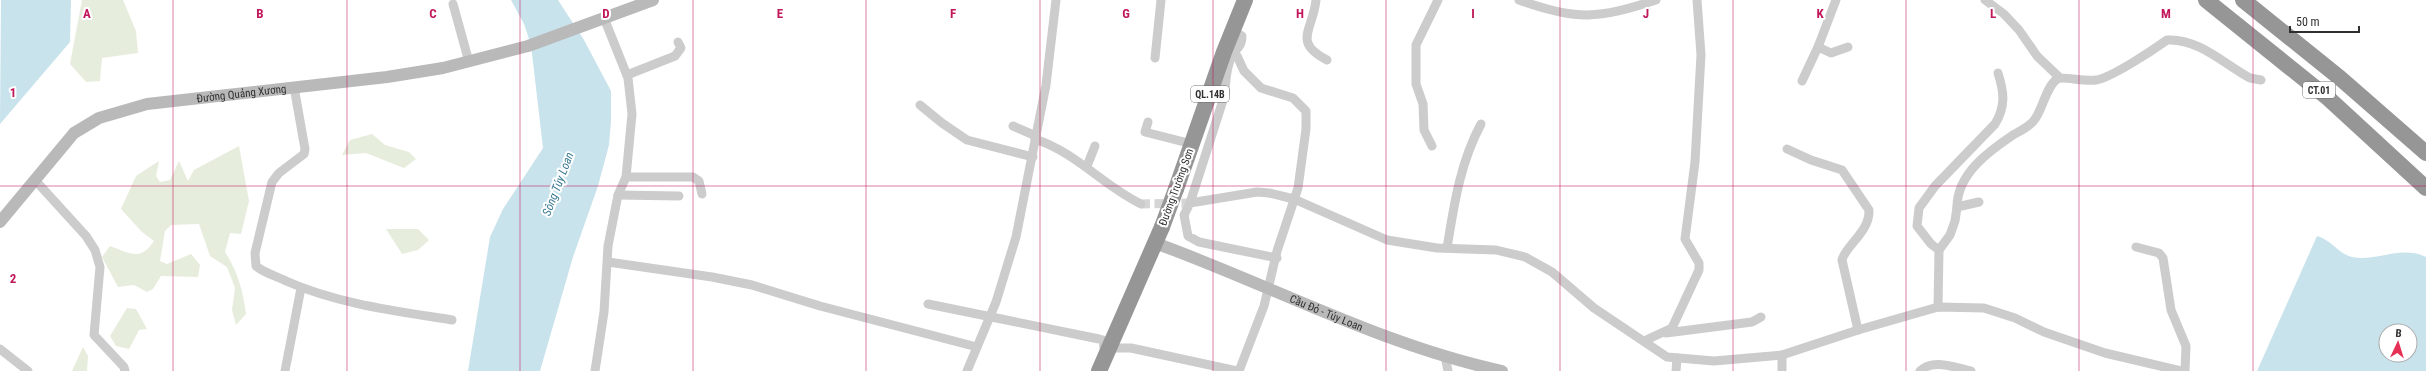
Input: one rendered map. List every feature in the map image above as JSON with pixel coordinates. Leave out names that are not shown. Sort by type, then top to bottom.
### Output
[{"type":"highway","name":"Đường Trường Sơn","points":[[1099,371],[1162,227],[1245,0]]},
{"type":"highway","name":"CT.01","points":[[2206,0],[2328,98],[2426,188]]},
{"type":"highway","name":"CT.01","points":[[2243,0],[2340,78],[2426,153]]},
{"type":"highway","points":[[2258,0],[2340,78]]},
{"type":"street","points":[[595,371],[604,312],[608,246],[618,195],[626,177],[632,114],[628,75],[600,19],[619,6],[653,0]]},
{"type":"street","points":[[967,371],[989,318],[1016,237],[1046,85],[1056,0]]},
{"type":"street","points":[[1155,58],[1160,0]]},
{"type":"street","points":[[1316,0],[1306,39],[1308,46],[1313,52],[1327,60]]},
{"type":"street","points":[[1432,146],[1424,130],[1423,104],[1416,84],[1416,45],[1438,0]]},
{"type":"street","points":[[1519,0],[1552,12],[1576,16],[1610,14],[1656,0]]},
{"type":"street","points":[[1644,341],[1662,334],[1672,328],[1699,270],[1699,263],[1685,239],[1695,162],[1701,55],[1697,0]]},
{"type":"street","points":[[1802,81],[1818,47],[1836,0]]},
{"type":"street","points":[[1985,0],[2004,14],[2019,30],[2037,56],[2060,78],[2078,81],[2097,80],[2167,40],[2173,40],[2190,43],[2250,78],[2260,80]]},
{"type":"street","points":[[453,4],[469,62]]},
{"type":"street","name":"Đường Quảng Xương","points":[[2,217],[74,133],[99,118],[115,112],[147,104],[387,77],[469,62],[528,46],[600,19]]},
{"type":"street","points":[[1233,31],[1242,36],[1240,48],[1233,54],[1225,86],[1225,94],[1190,203],[1184,214],[1188,236],[1205,244],[1276,258]]},
{"type":"street","points":[[628,75],[675,56],[681,48],[678,42]]},
{"type":"street","points":[[1818,47],[1831,53],[1848,47]]},
{"type":"street","points":[[928,304],[989,318],[1103,340],[1104,348],[1108,350],[1131,348],[1238,371],[1264,306],[1267,288],[1298,188],[1306,129],[1306,111],[1293,98],[1261,88],[1244,71],[1237,56],[1233,54]]},
{"type":"street","points":[[1939,250],[1917,226],[1920,208],[1935,186],[1995,124],[2002,113],[2004,99],[1998,73]]},
{"type":"street","points":[[1938,307],[1939,250],[1950,235],[1955,220],[1959,191],[1970,172],[1989,153],[2035,121],[2052,86],[2060,78]]},
{"type":"street","points":[[294,88],[305,149],[304,154],[272,182],[255,253],[256,266],[261,270],[301,288],[360,304],[452,320]]},
{"type":"street","points":[[920,105],[942,124],[967,140],[1033,157]]},
{"type":"street","points":[[1148,122],[1145,132],[1192,144]]},
{"type":"street","points":[[1447,248],[1463,165],[1481,124]]},
{"type":"street","points":[[1013,126],[1053,145],[1087,166],[1121,193],[1141,204]]},
{"type":"street","points":[[1087,166],[1095,146]]},
{"type":"street","points":[[1787,149],[1845,173],[1869,210],[1862,232],[1844,254],[1842,260],[1858,330]]},
{"type":"street","points":[[626,177],[693,177],[698,180],[702,194]]},
{"type":"street","points":[[35,180],[82,231],[95,250],[100,267],[94,335],[124,367],[125,371]]},
{"type":"street","points":[[1190,203],[1257,192],[1294,199],[1386,240],[1447,248],[1496,250],[1525,257],[1552,272],[1594,308],[1668,357],[1714,361],[1782,355],[1858,330],[1938,307],[1984,308],[2014,318],[2044,332],[2105,353],[2181,371]]},
{"type":"street","points":[[618,195],[679,196]]},
{"type":"street","points":[[1957,207],[1979,202]]},
{"type":"street","name":"Cầu Đỏ - Túy Loan","points":[[1155,243],[1204,261],[1378,333],[1445,356],[1502,371]]},
{"type":"street","points":[[2136,247],[2159,253],[2164,258],[2171,310],[2186,346],[2185,371]]},
{"type":"street","points":[[608,262],[712,277],[752,285],[820,306],[977,347]]},
{"type":"street","points":[[285,371],[301,288]]},
{"type":"street","points":[[1662,334],[1752,322],[1761,317]]},
{"type":"street","points":[[0,349],[28,371]]},
{"type":"street","points":[[1782,355],[1782,371]]},
{"type":"street","points":[[1445,356],[1448,371]]},
{"type":"street","points":[[1676,371],[1677,358]]},
{"type":"street","points":[[1194,371],[1199,362]]},
{"type":"street","points":[[1920,371],[1926,365],[1936,364],[1971,371]]},
{"type":"green space","points":[[82,0],[123,0],[136,31],[138,53],[102,58],[100,81],[86,82],[70,64]]},
{"type":"green space","points":[[372,134],[385,145],[409,152],[416,159],[404,168],[366,153],[342,155],[350,140]]},
{"type":"green space","points":[[239,146],[249,201],[241,234],[230,233],[225,252],[239,282],[246,314],[236,325],[232,310],[235,288],[227,267],[210,256],[199,224],[171,225],[165,231],[160,261],[167,264],[191,254],[200,265],[198,277],[161,276],[153,289],[147,292],[134,285],[118,287],[102,257],[110,246],[129,253],[139,254],[149,248],[154,241],[142,232],[121,209],[136,176],[159,161],[156,176],[160,182],[170,180],[179,161],[188,181],[194,170]]},
{"type":"green space","points":[[386,229],[418,229],[429,240],[418,250],[402,254]]},
{"type":"green space","points":[[127,308],[136,309],[147,329],[139,330],[129,349],[116,346],[110,336]]},
{"type":"green space","points":[[83,347],[88,356],[87,371],[72,371]]},
{"type":"water","points":[[1,0],[71,0],[70,42],[0,124]]},
{"type":"water","name":"Sông Túy Loan","points":[[511,0],[558,0],[584,40],[611,91],[609,145],[598,186],[573,257],[540,371],[468,371],[490,237],[503,209],[543,148],[531,45],[524,24]]},
{"type":"water","points":[[2317,236],[2326,240],[2343,253],[2352,257],[2361,258],[2407,253],[2426,257],[2426,371],[2257,371]]},
{"type":"tunnel","points":[[1141,204],[1190,203]]}]
